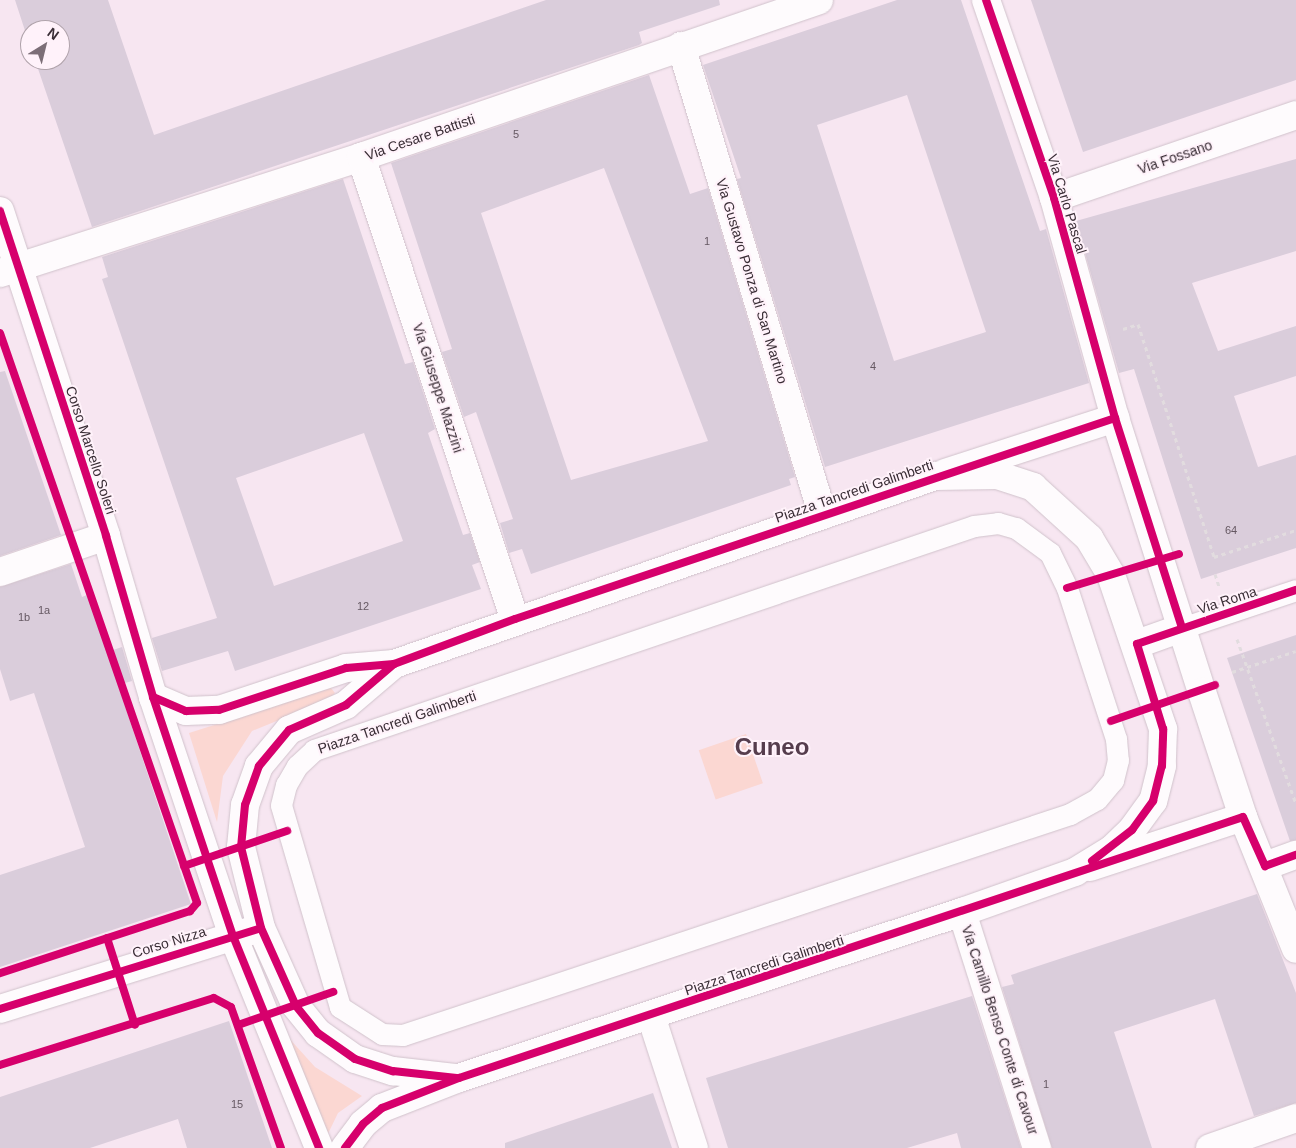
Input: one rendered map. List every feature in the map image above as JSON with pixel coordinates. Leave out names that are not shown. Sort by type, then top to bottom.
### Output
[{"type":"street","name":"Via Cesare Battisti","points":[[9,270],[361,157],[819,0]]},
{"type":"street","name":"Via Carlo Pascal","points":[[986,0],[1054,198],[1115,418]]},
{"type":"street","name":"Via Gustavo Ponza di San Martino","points":[[681,46],[823,515]]},
{"type":"street","name":"Via Fossano","points":[[1054,198],[1296,116]]},
{"type":"street","name":"Via Giuseppe Mazzini","points":[[361,157],[515,619]]},
{"type":"street","name":"Corso Marcello Soleri","points":[[0,211],[9,270],[106,536],[153,697]]},
{"type":"street","name":"Piazza Tancredi Galimberti","points":[[153,697],[186,711],[219,710],[346,668],[394,664],[515,619],[936,476],[1115,418]]},
{"type":"street","points":[[1115,418],[1243,817],[1265,866],[1296,949]]},
{"type":"street","name":"Piazza Tancredi Galimberti","points":[[936,476],[997,475],[1032,487],[1061,509],[1089,538],[1111,574],[1137,644],[1163,729],[1162,766],[1152,801],[1132,830],[1111,850],[1075,872]]},
{"type":"street","name":"Piazza Tancredi Galimberti","points":[[998,523],[1034,539],[1050,553],[1067,588],[1116,739],[1118,760],[1113,780],[1097,798],[1070,814],[403,1035],[382,1034],[340,1007],[281,804],[286,785],[297,766],[314,750],[974,526],[998,523]]},
{"type":"street","points":[[0,572],[106,536]]},
{"type":"street","name":"Via Roma","points":[[1137,644],[1296,590]]},
{"type":"street","name":"Piazza Tancredi Galimberti","points":[[394,664],[346,705],[290,730],[260,766],[245,805],[241,846],[261,928],[296,1006],[318,1033],[356,1059],[393,1071],[459,1078]]},
{"type":"street","points":[[153,697],[233,936],[319,1148]]},
{"type":"street","name":"Piazza Tancredi Galimberti","points":[[345,1148],[363,1124],[382,1108],[459,1078],[650,1016],[1243,817]]},
{"type":"street","points":[[1265,866],[1296,855]]},
{"type":"street","name":"Via Camillo Benso Conte di Cavour","points":[[962,912],[1037,1148]]},
{"type":"street","name":"Corso Nizza","points":[[0,1009],[261,928]]},
{"type":"street","points":[[650,1016],[694,1148]]},
{"type":"street","points":[[1210,1148],[1296,1118]]},
{"type":"path","points":[[1121,330],[1138,324],[1214,556],[1296,530]]},
{"type":"path","points":[[1232,672],[1296,651]]},
{"type":"path","points":[[1242,653],[1296,804]]},
{"type":"shaded area","points":[[331,688],[335,693],[328,700],[252,731],[223,776],[217,822],[189,733]]},
{"type":"shaded area","points":[[746,734],[763,783],[716,799],[699,750]]},
{"type":"shaded area","points":[[287,1036],[315,1067],[362,1096],[338,1113],[324,1142]]},
{"type":"building","points":[[15,0],[108,0],[154,135],[546,0],[719,0],[720,5],[639,32],[642,43],[639,45],[92,227],[38,70],[70,70],[70,20],[22,20]]},
{"type":"building","points":[[897,0],[961,0],[1040,231],[1046,229],[1089,383],[825,467],[737,179],[741,178],[703,65]],"holes":[[[907,95],[986,332],[894,361],[817,125]]]},
{"type":"building","points":[[1031,0],[1296,0],[1296,80],[1083,152]]},
{"type":"building","points":[[649,75],[690,194],[708,188],[795,477],[789,479],[791,485],[531,574],[522,549],[509,553],[500,523],[513,519],[476,412],[464,417],[442,352],[452,349],[391,163]],"holes":[[[604,168],[708,441],[571,480],[481,213]]]},
{"type":"building","points":[[1296,159],[1296,251],[1192,283],[1218,351],[1296,326],[1296,376],[1234,396],[1258,467],[1296,455],[1296,548],[1201,579],[1134,369],[1119,373],[1076,221]]},
{"type":"building","points":[[343,179],[405,364],[413,362],[435,429],[428,433],[463,535],[470,533],[480,562],[472,565],[481,589],[235,671],[228,651],[162,671],[152,638],[217,618],[102,279],[108,277],[102,257]],"holes":[[[364,433],[403,541],[274,586],[236,478]]]},
{"type":"building","points":[[5,371],[61,535],[0,556],[0,372]]},
{"type":"building","points":[[71,564],[82,597],[87,595],[107,652],[122,647],[132,681],[118,685],[191,904],[0,967],[0,875],[85,847],[34,693],[10,701],[0,669],[0,587]]},
{"type":"building","points":[[1296,635],[1296,840],[1290,841],[1227,658]]},
{"type":"building","points":[[1257,894],[1296,993],[1296,1103],[1254,1116],[1215,999],[1114,1032],[1152,1148],[1052,1148],[1002,987],[1014,984],[1011,975]]},
{"type":"building","points":[[972,996],[1021,1148],[961,1148],[957,1133],[907,1148],[728,1148],[706,1078]]},
{"type":"building","points":[[229,1021],[272,1148],[187,1148],[178,1119],[90,1148],[0,1148],[0,1097]]},
{"type":"building","points":[[653,1093],[672,1148],[505,1148],[505,1143]]},
{"type":"cycle path","points":[[986,0],[1054,198],[1115,418],[1182,628]]},
{"type":"cycle path","points":[[0,211],[106,536],[153,697],[233,936],[319,1148]]},
{"type":"cycle path","points":[[0,333],[197,903],[190,911],[0,973]]},
{"type":"cycle path","points":[[153,697],[186,711],[219,710],[346,668],[394,664],[515,619],[1115,418]]},
{"type":"cycle path","points":[[1067,588],[1179,554]]},
{"type":"cycle path","points":[[1092,861],[1132,830],[1153,801],[1162,766],[1163,729],[1137,644],[1296,590]]},
{"type":"cycle path","points":[[394,664],[346,705],[289,730],[259,766],[245,805],[241,847],[261,928],[296,1006],[318,1033],[355,1059],[393,1071],[457,1078]]},
{"type":"cycle path","points":[[1111,721],[1215,685]]},
{"type":"cycle path","points":[[345,1148],[363,1124],[382,1108],[459,1078],[1243,817],[1265,866],[1296,855]]},
{"type":"cycle path","points":[[184,866],[287,831]]},
{"type":"cycle path","points":[[0,1009],[261,928]]},
{"type":"cycle path","points":[[107,938],[135,1025]]},
{"type":"cycle path","points":[[238,1025],[333,992]]},
{"type":"cycle path","points":[[0,1065],[214,998],[231,1007],[281,1148]]},
{"type":"district","name":"Cuneo","points":[[772,747]]}]
